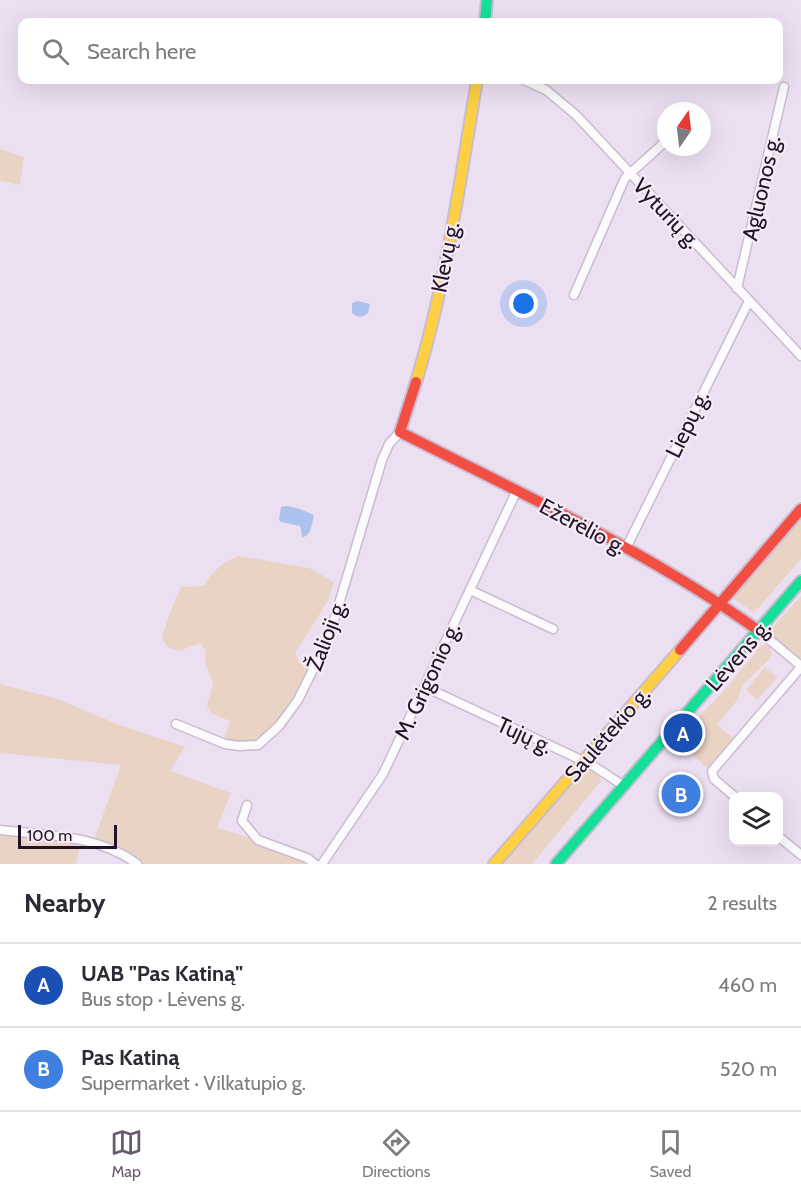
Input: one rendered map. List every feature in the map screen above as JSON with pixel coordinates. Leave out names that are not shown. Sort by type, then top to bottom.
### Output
[{"type":"main road","points":[[485,18],[487,0]]},
{"type":"main road","name":"Klevų g.","points":[[400,432],[426,349],[449,246],[476,84]]},
{"type":"main road","name":"Ežerėlio g.","points":[[400,432],[517,490],[626,548],[720,604],[759,631]]},
{"type":"main road","name":"Saulėtekio g.","points":[[494,864],[801,509]]},
{"type":"main road","name":"Lėvens g.","points":[[556,864],[801,581]]},
{"type":"street","name":"Vyturių g.","points":[[531,84],[559,99],[801,356]]},
{"type":"street","name":"Agluonos g.","points":[[737,288],[784,87]]},
{"type":"street","points":[[574,295],[625,178],[657,149]]},
{"type":"street","name":"Liepų g.","points":[[626,548],[749,301]]},
{"type":"street","name":"Žalioji g.","points":[[176,724],[225,744],[239,746],[258,745],[279,726],[298,700],[324,649],[382,460],[389,444],[400,432]]},
{"type":"street","name":"M. Grigonio g.","points":[[322,864],[383,774],[517,490]]},
{"type":"street","points":[[470,591],[553,629]]},
{"type":"street","points":[[729,792],[714,779],[712,771],[801,666],[759,631]]},
{"type":"street","name":"Tujų g.","points":[[425,687],[584,761],[624,786]]},
{"type":"street","points":[[247,805],[242,821],[258,840],[307,858],[315,864]]},
{"type":"street","points":[[0,830],[93,843],[125,855],[137,864]]},
{"type":"street","points":[[783,840],[801,855]]},
{"type":"shaded area","points":[[0,149],[24,157],[20,185],[0,181]]},
{"type":"shaded area","points":[[801,515],[801,559],[754,613],[734,599],[734,596]]},
{"type":"shaded area","points":[[239,556],[309,568],[334,582],[329,599],[295,653],[300,663],[307,669],[299,689],[286,712],[270,732],[261,739],[248,744],[224,739],[230,721],[211,713],[207,706],[213,683],[205,663],[206,651],[200,643],[179,651],[167,647],[162,638],[181,587],[204,586],[218,568]]},
{"type":"shaded area","points":[[801,596],[801,658],[796,657],[770,636],[769,631]]},
{"type":"shaded area","points":[[765,644],[770,648],[772,656],[742,686],[738,699],[717,725],[733,738],[707,768],[680,743],[689,734],[699,716]]},
{"type":"shaded area","points":[[765,667],[777,678],[757,700],[746,690]]},
{"type":"shaded area","points":[[0,684],[57,699],[122,726],[185,747],[170,771],[231,793],[217,828],[258,840],[315,864],[143,864],[125,852],[94,840],[121,765],[0,753]]},
{"type":"shaded area","points":[[584,761],[601,781],[532,864],[494,864]]},
{"type":"shaded area","points":[[0,831],[74,840],[79,850],[76,864],[0,864]]},
{"type":"water","points":[[358,301],[370,304],[368,313],[362,317],[352,313],[352,303]]},
{"type":"water","points":[[287,506],[314,515],[307,535],[302,537],[300,526],[281,522],[279,519],[281,507]]},
{"type":"traffic: fast","points":[[485,18],[487,0]]},
{"type":"traffic: fast","points":[[556,864],[801,581]]},
{"type":"traffic: slow","points":[[416,382],[444,270],[476,84]]},
{"type":"traffic: slow","points":[[494,864],[680,650]]},
{"type":"traffic: jam","points":[[416,382],[400,432],[629,549],[717,602],[759,631]]},
{"type":"traffic: jam","points":[[680,650],[801,509]]},
{"type":"place","name":"UAB \"Pas Katiną\"","points":[[683,733]]},
{"type":"place","name":"Pas Katiną","points":[[681,794]]}]
